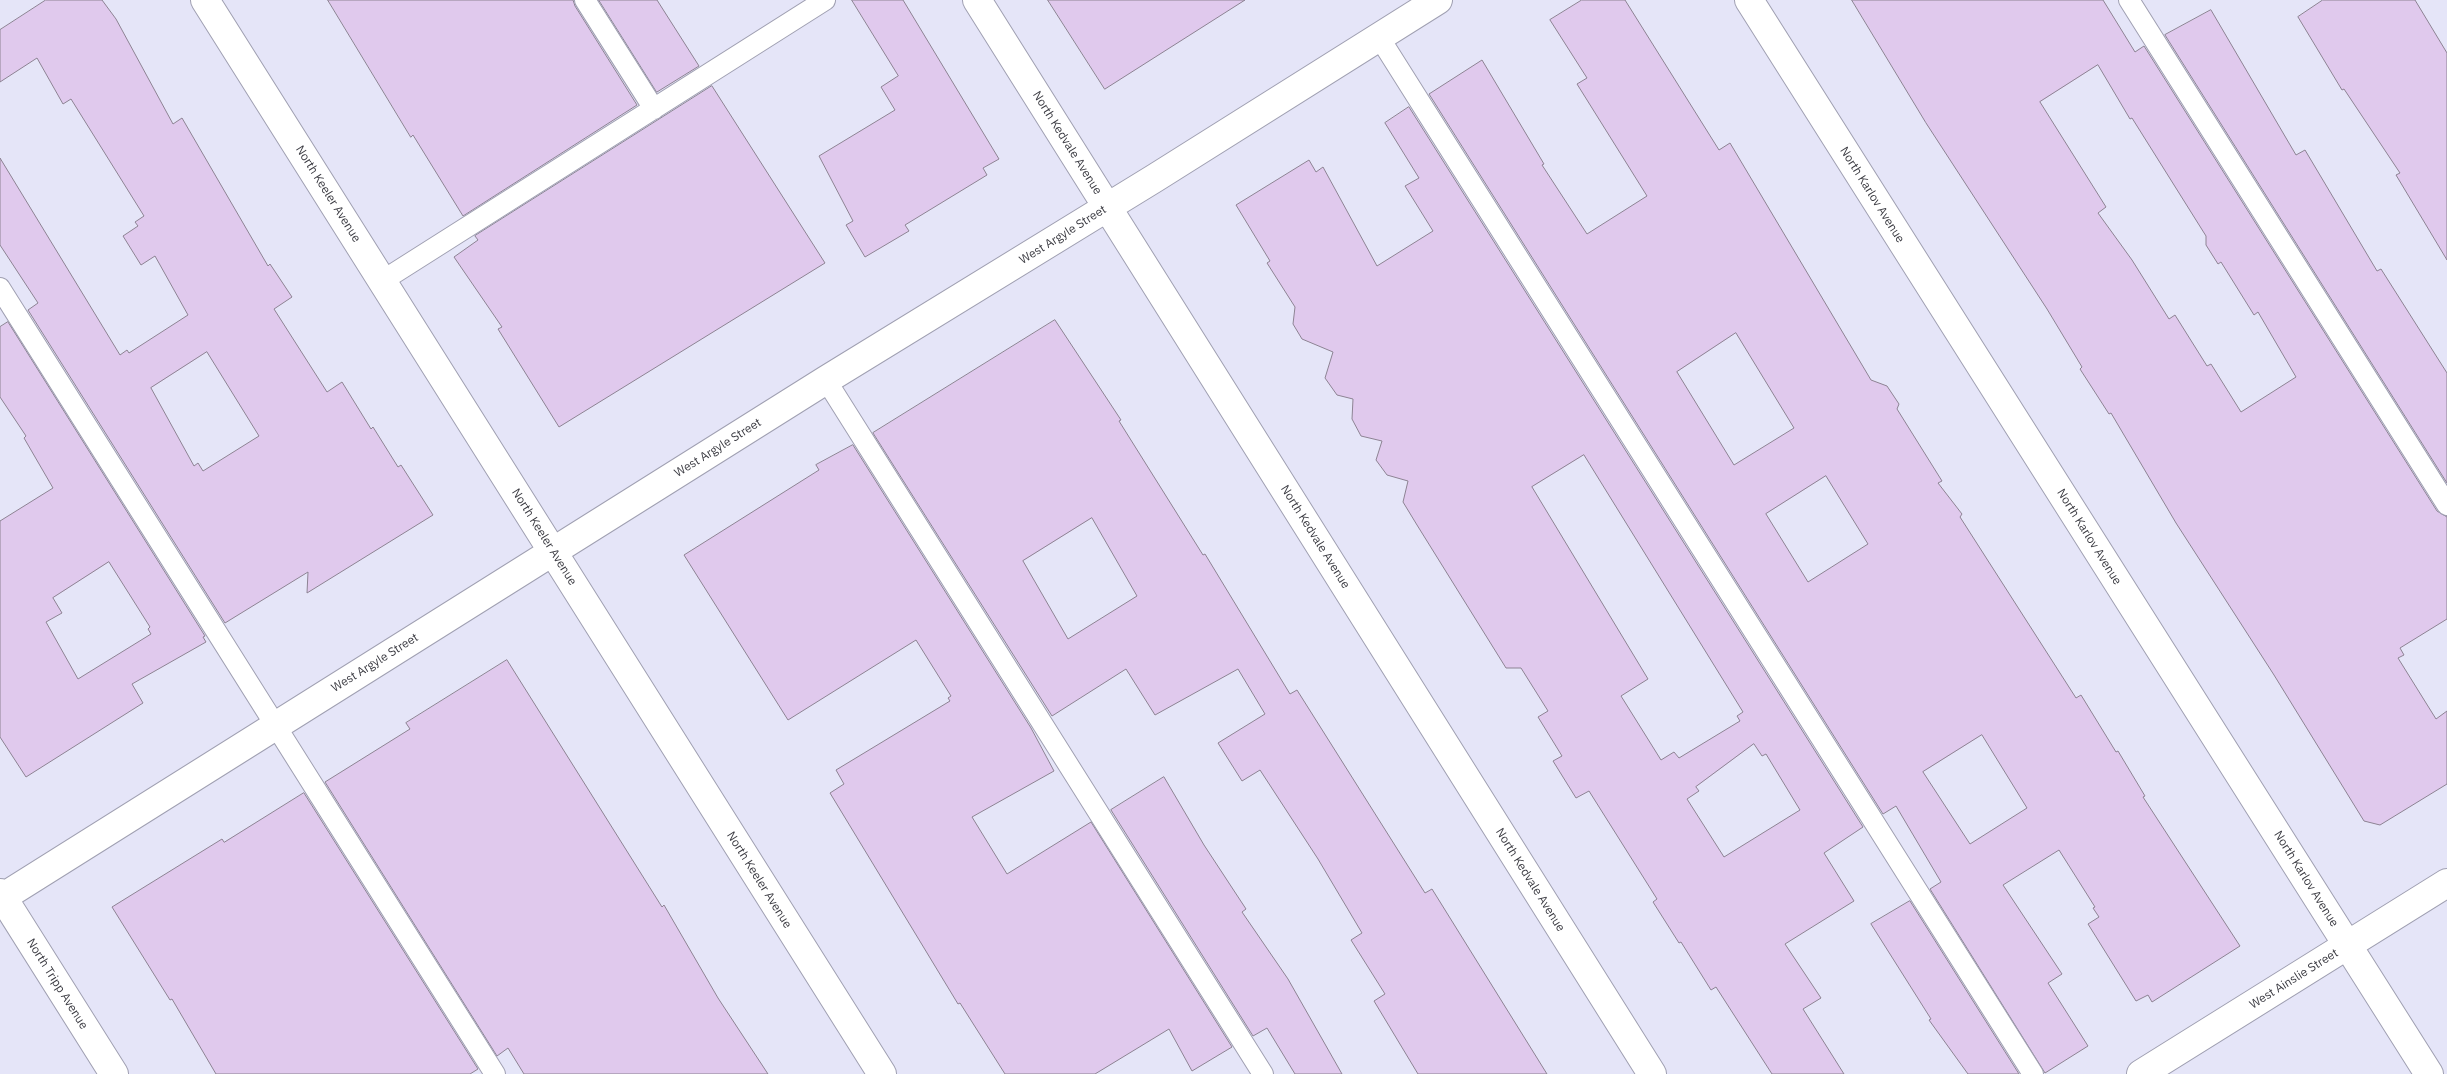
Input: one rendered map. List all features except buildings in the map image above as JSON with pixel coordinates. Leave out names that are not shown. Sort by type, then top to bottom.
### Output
[{"type":"street","name":"North Keeler Avenue","points":[[205,0],[882,1074]]},
{"type":"street","name":"North Kedvale Avenue","points":[[977,0],[1652,1074]]},
{"type":"street","name":"West Argyle Street","points":[[1,896],[826,380],[1108,208],[1438,0]]},
{"type":"street","name":"North Karlov Avenue","points":[[1749,0],[2429,1074]]},
{"type":"street","name":"West Ainslie Street","points":[[2141,1074],[2447,884]]},
{"type":"street","name":"North Tripp Avenue","points":[[1,896],[114,1074]]},
{"type":"lane","points":[[585,0],[654,109]]},
{"type":"lane","points":[[382,281],[826,0]]},
{"type":"lane","points":[[2129,0],[2447,505]]},
{"type":"lane","points":[[1379,37],[2033,1074]]},
{"type":"lane","points":[[0,288],[496,1074]]},
{"type":"lane","points":[[826,380],[1264,1074]]}]
